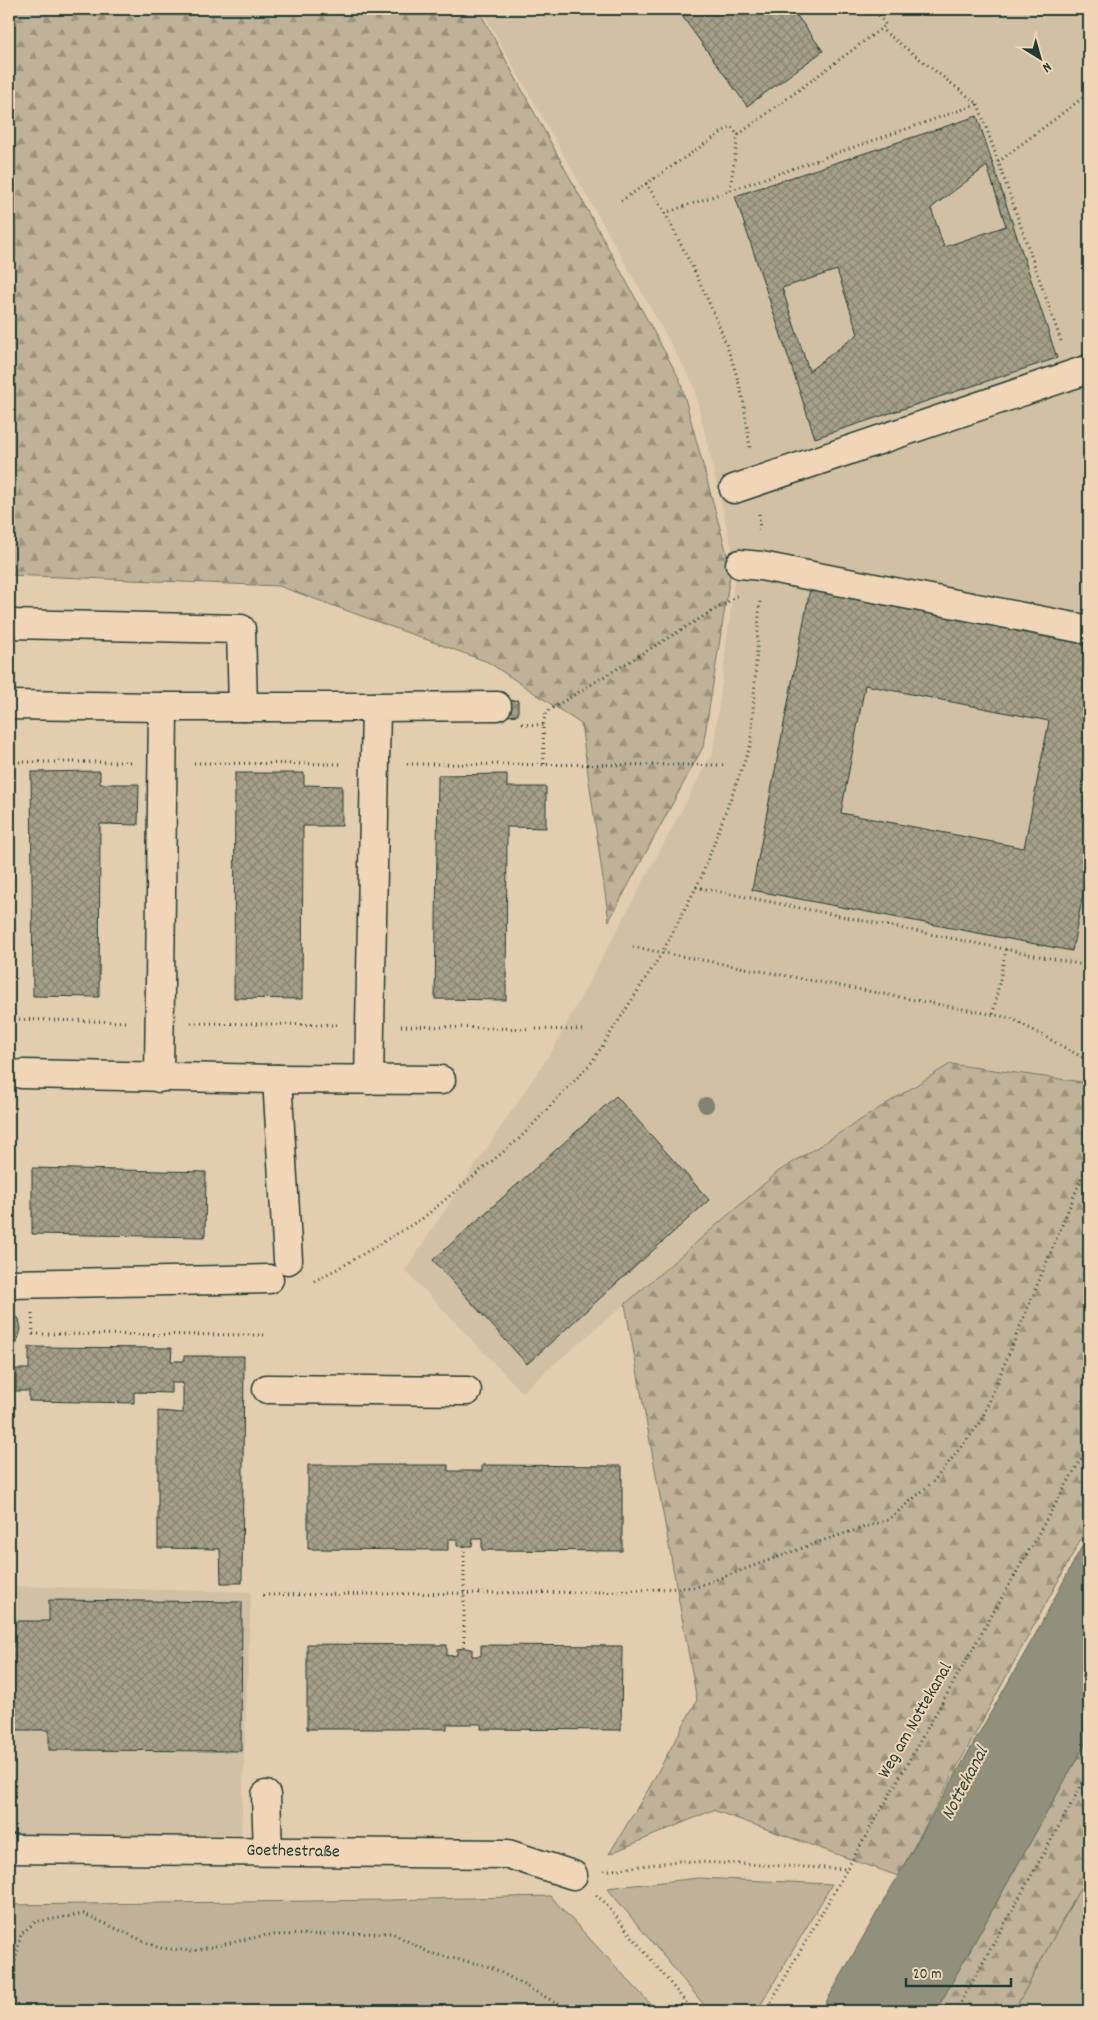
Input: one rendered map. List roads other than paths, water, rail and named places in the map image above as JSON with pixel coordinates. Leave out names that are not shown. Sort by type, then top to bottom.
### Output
[{"type":"street","points":[[745,485],[1081,372]]},
{"type":"street","points":[[751,565],[1089,630]]},
{"type":"street","points":[[9,624],[241,629],[243,707]]},
{"type":"street","points":[[9,705],[163,707],[497,706]]},
{"type":"street","points":[[160,1078],[163,707]]},
{"type":"street","points":[[369,1080],[376,707]]},
{"type":"street","points":[[22,1074],[160,1078],[441,1080]]},
{"type":"street","points":[[277,1079],[288,1260]]},
{"type":"street","points":[[20,1284],[269,1279]]},
{"type":"street","points":[[267,1389],[466,1391]]},
{"type":"street","points":[[266,1795],[268,1851]]},
{"type":"street","name":"Goethestraße","points":[[9,1849],[508,1854],[574,1875]]},
{"type":"water","name":"Nottekanal","points":[[1089,1533],[1089,1737],[936,2011],[821,2011],[1035,1635]]}]
